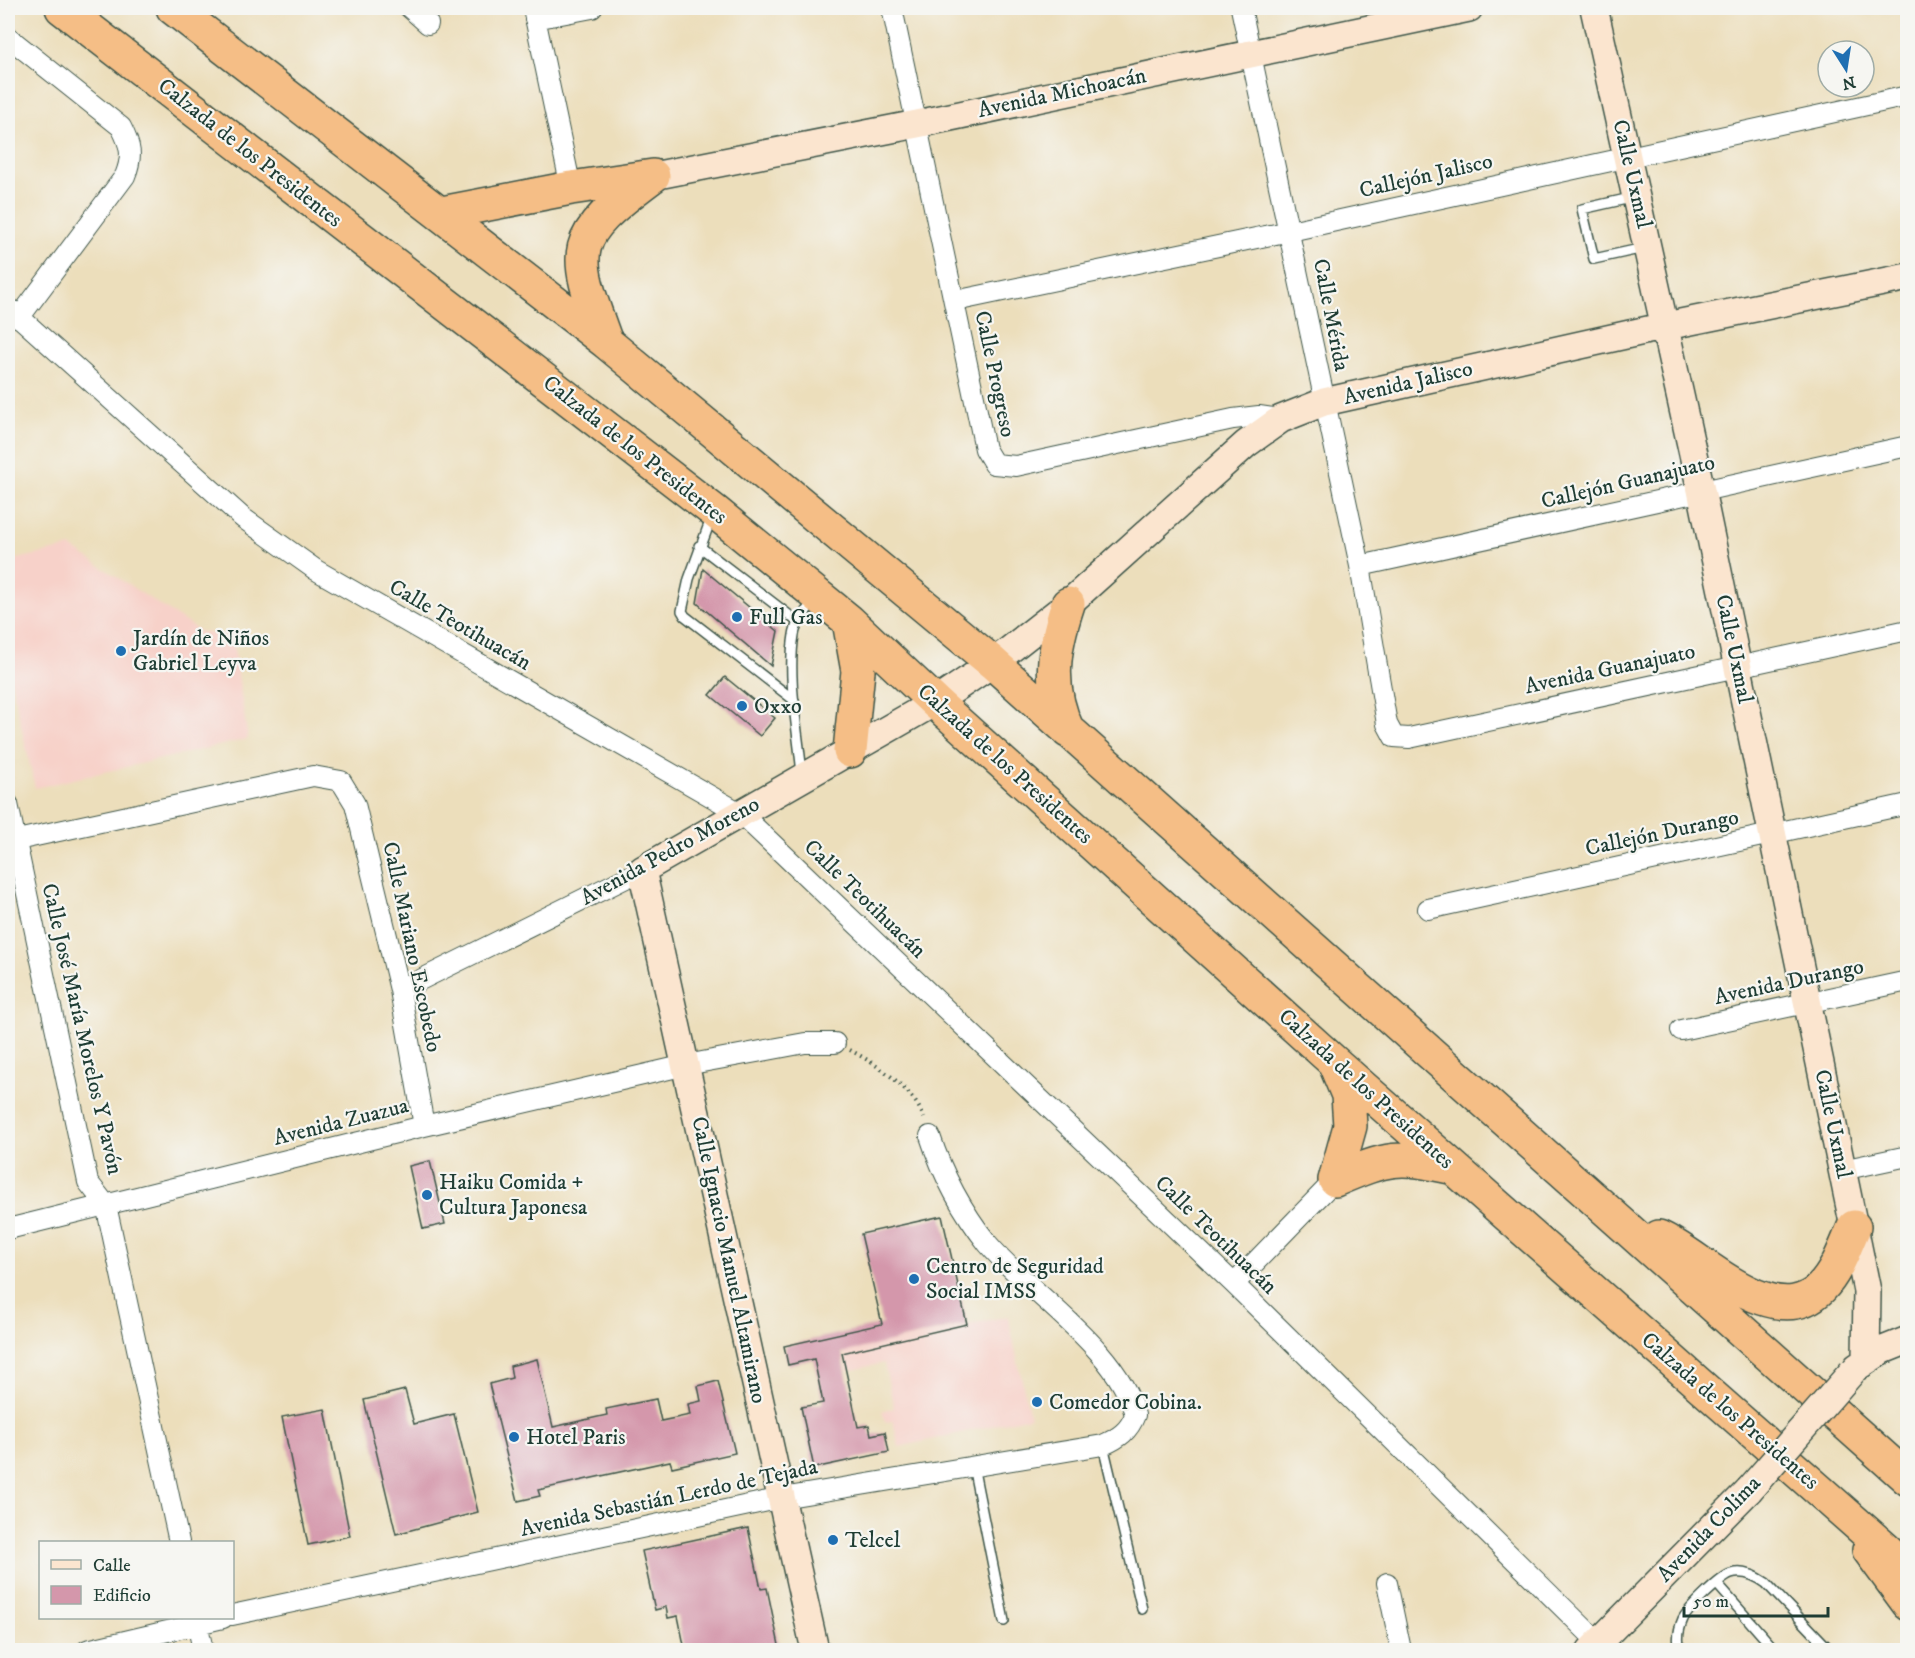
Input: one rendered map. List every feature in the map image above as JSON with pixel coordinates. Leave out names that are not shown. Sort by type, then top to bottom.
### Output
[{"type":"highway","name":"Calzada de los Presidentes","points":[[62,8],[714,511],[819,595],[1333,1061],[1908,1569]]},
{"type":"highway","points":[[173,8],[442,213],[606,342],[993,663],[1908,1479]]},
{"type":"highway","points":[[442,213],[572,188],[653,176]]},
{"type":"highway","points":[[606,342],[581,267],[584,244],[596,223],[653,176]]},
{"type":"highway","points":[[1068,604],[1055,647],[1053,669],[1059,712],[1068,732]]},
{"type":"highway","points":[[849,621],[858,671],[850,751]]},
{"type":"highway","points":[[1333,1061],[1348,1095],[1350,1126],[1335,1180]]},
{"type":"highway","points":[[1335,1180],[1371,1164],[1396,1158],[1414,1159],[1455,1168]]},
{"type":"highway","points":[[1619,1220],[1666,1240],[1757,1298],[1785,1302],[1806,1299],[1821,1288],[1835,1268],[1854,1227]]},
{"type":"highway","points":[[1841,1509],[1893,1587],[1908,1603]]},
{"type":"street","points":[[410,8],[428,24]]},
{"type":"street","points":[[572,188],[534,14],[592,8]]},
{"type":"street","name":"Calle Progreso","points":[[892,8],[985,449],[994,464],[1016,466],[1233,419],[1259,416],[1281,419]]},
{"type":"street","name":"Calle Mérida","points":[[1241,8],[1360,566],[1387,724],[1394,736]]},
{"type":"street","name":"Avenida Michoacán","points":[[653,176],[917,124],[1469,8]]},
{"type":"street","name":"Calle Uxmal","points":[[1594,8],[1701,490],[1867,1291],[1881,1322],[1905,1341]]},
{"type":"street","points":[[8,37],[121,128],[129,144],[132,159],[125,176],[14,312]]},
{"type":"street","name":"Callejón Jalisco","points":[[955,301],[1290,231],[1908,96]]},
{"type":"street","name":"Avenida Jalisco","points":[[935,702],[993,663],[1068,604],[1246,444],[1281,419],[1324,402],[1666,326],[1908,277]]},
{"type":"street","name":"Calle Teotihuacán","points":[[14,312],[243,518],[316,570],[740,813],[1234,1284],[1599,1648]]},
{"type":"street","name":"Callejón Guanajuato","points":[[1360,566],[1908,446]]},
{"type":"street","name":"Avenida Guanajuato","points":[[1394,736],[1409,738],[1908,630]]},
{"type":"street","name":"Avenida Pedro Moreno","points":[[400,990],[642,870],[935,702]]},
{"type":"street","name":"Calle Mariano Escobedo","points":[[12,841],[314,776],[341,782],[355,804],[400,990],[424,1126]]},
{"type":"street","name":"Calle José María Morelos Y Pavón","points":[[8,804],[12,841],[88,1182],[106,1205],[179,1541]]},
{"type":"street","name":"Callejón Durango","points":[[1428,909],[1908,804]]},
{"type":"street","name":"Calle Ignacio Manuel Altamirano","points":[[642,870],[815,1650]]},
{"type":"street","name":"Avenida Durango","points":[[1681,1030],[1908,981]]},
{"type":"street","name":"Avenida Zuazua","points":[[8,1229],[424,1126],[686,1065],[794,1044],[836,1043]]},
{"type":"street","points":[[930,1136],[942,1172],[961,1205],[989,1244],[1095,1348],[1121,1382],[1135,1415],[1131,1425],[1110,1442]]},
{"type":"street","points":[[1842,1170],[1908,1156]]},
{"type":"street","points":[[1234,1284],[1335,1180]]},
{"type":"street","name":"Calle Uxmal","points":[[1859,1366],[1867,1291]]},
{"type":"street","name":"Avenida Colima","points":[[1599,1648],[1749,1490],[1859,1366],[1905,1341]]},
{"type":"street","name":"Avenida Sebastián Lerdo de Tejada","points":[[234,1616],[782,1498],[1110,1442]]},
{"type":"street","points":[[1387,1583],[1401,1650]]},
{"type":"street","points":[[87,1650],[196,1620],[203,1650]]},
{"type":"lane","points":[[1637,197],[1582,209],[1594,259],[1648,247]]},
{"type":"lane","points":[[714,511],[699,546],[682,605],[685,616],[794,700]]},
{"type":"lane","points":[[699,546],[798,622]]},
{"type":"lane","points":[[802,778],[794,700],[794,634],[798,622],[819,595]]},
{"type":"lane","points":[[1110,1442],[1142,1609]]},
{"type":"lane","points":[[973,1464],[1004,1621]]},
{"type":"lane","points":[[1680,1650],[1679,1632],[1684,1617],[1717,1584],[1731,1574],[1753,1575],[1766,1583],[1830,1650]]},
{"type":"lane","points":[[1717,1584],[1775,1650]]},
{"type":"lane","points":[[1809,1650],[1820,1640]]},
{"type":"path","points":[[836,1043],[858,1055],[907,1091],[918,1102],[930,1136]]},
{"type":"shaded area","name":"Jardín de Niños Gabriel Leyva","points":[[71,547],[201,632],[232,635],[248,739],[35,788],[8,667],[8,561]]},
{"type":"shaded area","points":[[1008,1316],[1030,1417],[899,1447],[893,1421],[885,1422],[882,1411],[894,1408],[884,1363],[848,1371],[844,1352]]},
{"type":"building","name":"Full Gas","points":[[703,569],[778,631],[771,666],[697,603]]},
{"type":"building","name":"Oxxo","points":[[725,677],[775,718],[760,736],[710,695]]},
{"type":"building","name":"Haiku Comida + Cultura Japonesa","points":[[430,1161],[445,1224],[423,1229],[409,1166]]},
{"type":"building","name":"Centro de Seguridad Social IMSS","points":[[942,1216],[967,1324],[842,1353],[858,1427],[869,1425],[871,1435],[885,1432],[889,1452],[814,1468],[801,1407],[823,1403],[814,1359],[788,1365],[784,1346],[882,1324],[861,1234]]},
{"type":"building","points":[[537,1359],[553,1427],[607,1415],[606,1409],[656,1399],[661,1421],[690,1415],[688,1404],[701,1401],[698,1386],[718,1381],[735,1453],[672,1467],[670,1461],[565,1484],[538,1490],[540,1496],[518,1501],[489,1384],[512,1378],[510,1366]]},
{"type":"building","points":[[405,1390],[414,1424],[454,1414],[478,1512],[396,1534],[364,1400]]},
{"type":"building","points":[[325,1409],[350,1536],[308,1545],[282,1417]]},
{"type":"building","points":[[748,1528],[761,1589],[767,1588],[780,1650],[685,1650],[678,1616],[668,1618],[666,1607],[655,1610],[642,1551]]},
{"type":"place","name":"Full Gas","points":[[737,617]]},
{"type":"place","name":"Jardín de Niños Gabriel Leyva","points":[[121,651]]},
{"type":"place","name":"Oxxo","points":[[742,706]]},
{"type":"place","name":"Haiku Comida + Cultura Japonesa","points":[[427,1195]]},
{"type":"place","name":"Centro de Seguridad Social IMSS","points":[[914,1279]]},
{"type":"place","name":"Comedor Cobina.","points":[[1037,1402]]},
{"type":"place","name":"Hotel Paris","points":[[514,1437]]},
{"type":"place","name":"Telcel","points":[[833,1540]]}]
